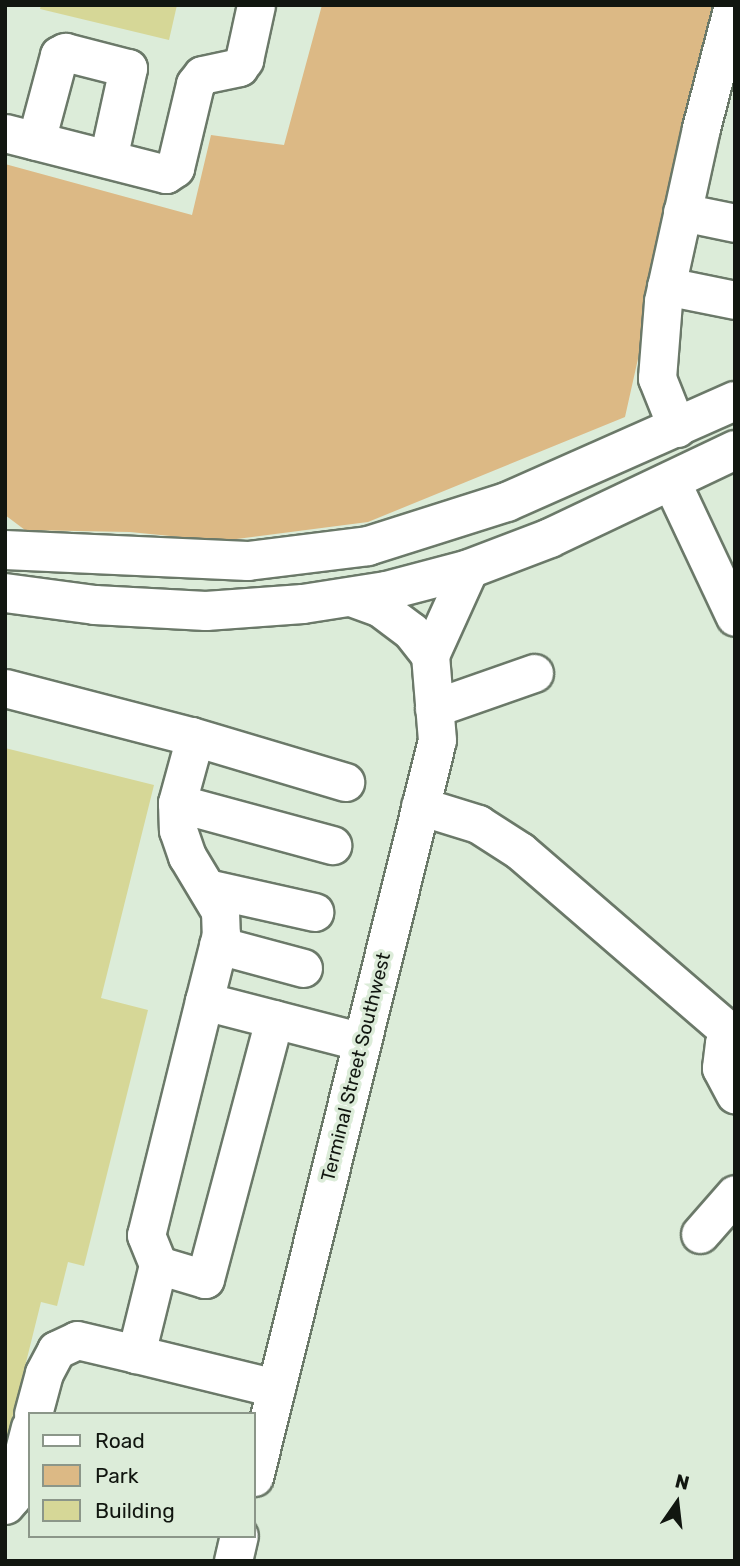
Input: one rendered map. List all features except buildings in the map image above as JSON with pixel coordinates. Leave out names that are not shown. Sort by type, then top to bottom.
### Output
[{"type":"main road","points":[[5,550],[248,561],[368,546],[507,502],[735,401]]},
{"type":"main road","points":[[5,593],[152,610],[206,611],[386,591],[469,569],[550,538],[735,450]]},
{"type":"street","points":[[108,159],[130,73],[128,68],[65,52],[59,55],[21,137],[166,174],[175,168],[195,84],[202,75],[239,67],[244,60],[256,5]]},
{"type":"street","points":[[677,428],[657,378],[666,286],[733,5]]},
{"type":"street","points":[[682,212],[735,223]]},
{"type":"street","points":[[666,286],[735,300]]},
{"type":"street","points":[[671,481],[735,617]]},
{"type":"street","name":"Terminal Street Southwest","points":[[256,1469],[437,740],[430,655],[469,569]]},
{"type":"street","points":[[351,597],[379,607],[411,631],[430,655]]},
{"type":"street","points":[[434,708],[534,673]]},
{"type":"street","points":[[5,688],[191,736],[345,782]]},
{"type":"street","points":[[136,1353],[158,1265],[146,1236],[218,945],[220,911],[187,856],[178,830],[177,803],[192,748],[191,736]]},
{"type":"street","points":[[177,803],[332,845]]},
{"type":"street","points":[[421,806],[478,824],[520,851],[733,1031],[724,1043],[721,1068],[735,1094]]},
{"type":"street","points":[[207,888],[314,912]]},
{"type":"street","points":[[218,945],[303,968]]},
{"type":"street","points":[[204,1001],[362,1042]]},
{"type":"street","points":[[158,1265],[205,1279],[274,1019]]},
{"type":"street","points":[[700,1234],[735,1194]]},
{"type":"street","points":[[34,1412],[44,1373],[56,1350],[77,1340],[276,1388]]},
{"type":"street","points":[[5,1505],[12,1497],[28,1435]]},
{"type":"street","points":[[233,1561],[239,1538]]},
{"type":"green space","points":[[322,5],[717,5],[625,417],[368,522],[221,541],[130,532],[25,530],[5,515],[5,164],[192,215],[211,135],[284,145]]}]
